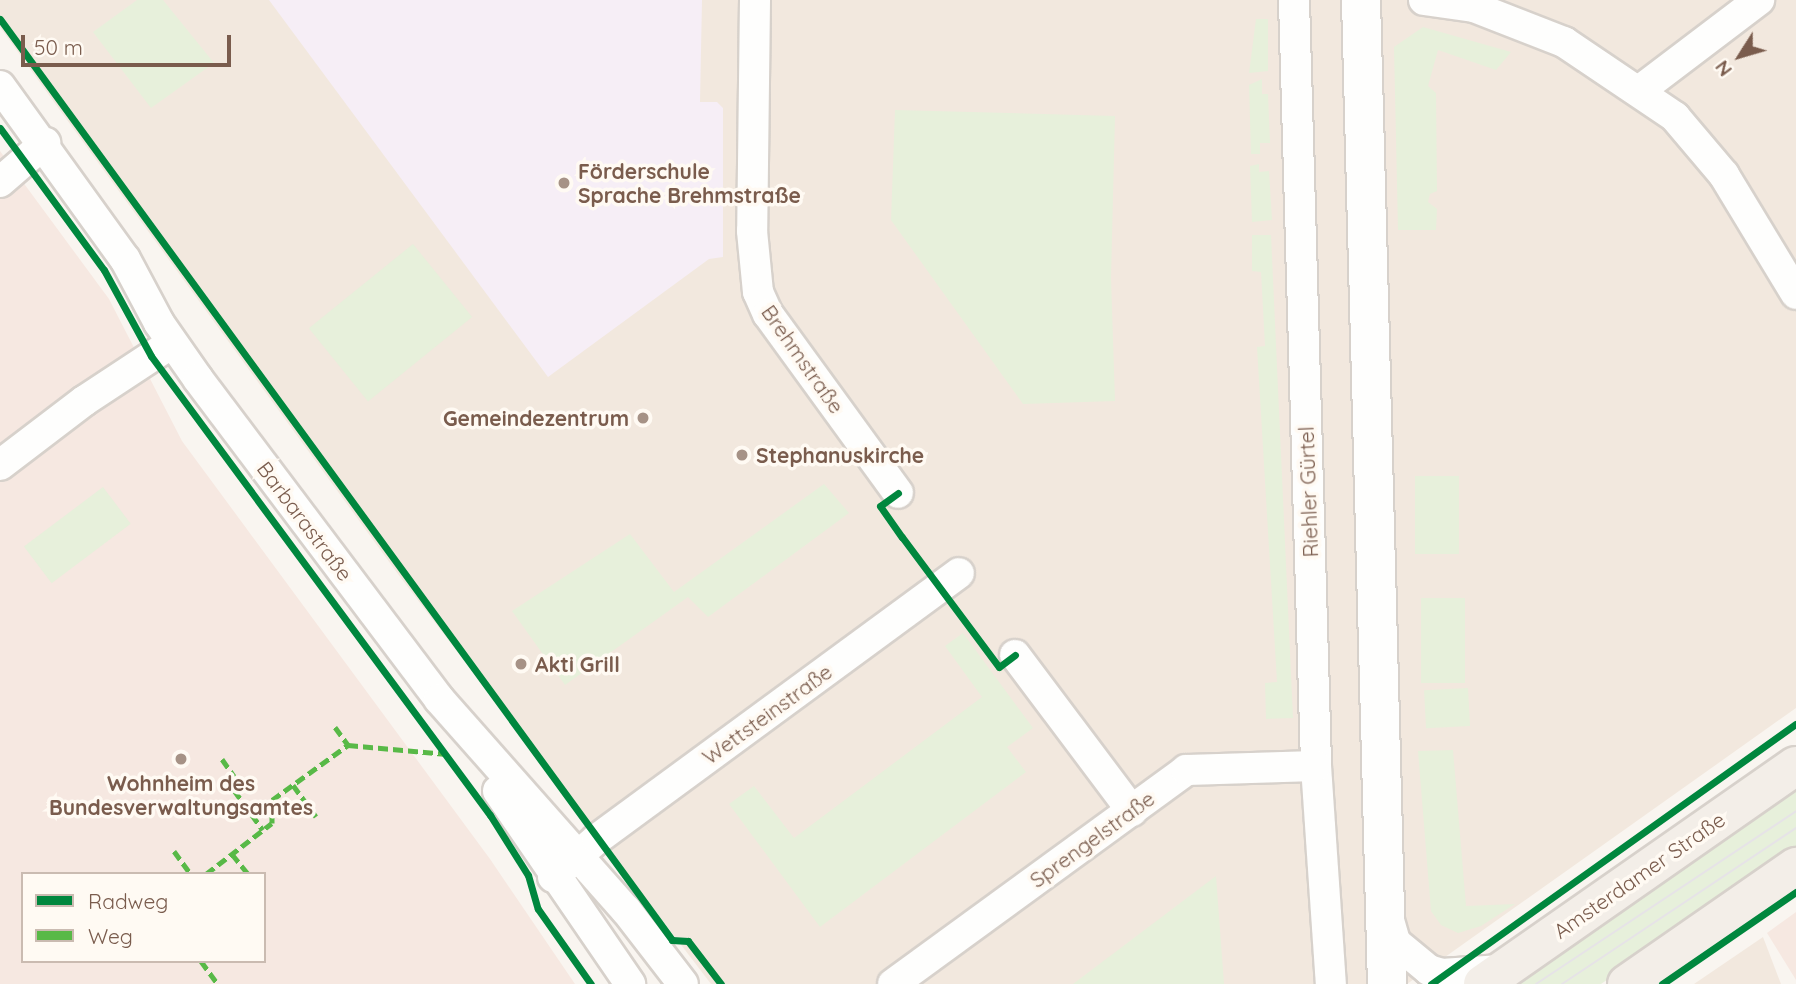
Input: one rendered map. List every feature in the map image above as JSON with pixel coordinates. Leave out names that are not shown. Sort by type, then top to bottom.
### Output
[{"type":"main road","name":"Amsterdamer Straße","points":[[1492,977],[1796,766]]},
{"type":"main road","points":[[1627,984],[1796,867]]},
{"type":"street","name":"Brehmstraße","points":[[755,0],[752,232],[758,292],[768,314],[898,493]]},
{"type":"street","name":"Riehler Gürtel","points":[[1294,0],[1316,766],[1331,984]]},
{"type":"street","points":[[1361,0],[1388,917],[1387,984]]},
{"type":"street","points":[[1423,0],[1474,6],[1564,43],[1639,91],[1702,145],[1796,294]]},
{"type":"street","points":[[1639,91],[1759,0]]},
{"type":"street","name":"Barbarastraße","points":[[0,86],[45,143],[125,259],[172,343],[439,699],[575,857],[626,910],[682,984]]},
{"type":"street","points":[[0,182],[45,143]]},
{"type":"street","points":[[0,465],[84,401],[172,343]]},
{"type":"street","name":"Wettsteinstraße","points":[[575,857],[959,573]]},
{"type":"street","points":[[1015,655],[1132,811]]},
{"type":"street","name":"Barbarastraße","points":[[439,699],[553,877],[630,984]]},
{"type":"street","name":"Sprengelstraße","points":[[893,984],[1186,770],[1316,766]]},
{"type":"street","points":[[553,877],[575,857]]},
{"type":"street","points":[[1388,917],[1395,942],[1429,970],[1442,974],[1492,977]]},
{"type":"shaded area","points":[[0,0],[1796,0],[1796,708],[1407,984],[711,984],[398,574],[54,102],[0,27]]},
{"type":"shaded area","name":"Förderschule Sprache Brehmstraße","points":[[269,0],[702,0],[700,102],[717,102],[723,108],[723,257],[709,259],[548,377]]},
{"type":"shaded area","points":[[0,151],[109,299],[182,441],[490,859],[575,984],[0,984]]},
{"type":"shaded area","points":[[1796,912],[1796,980],[1767,933]]},
{"type":"shaded area","points":[[1763,937],[1781,984],[1694,984]]},
{"type":"green space","points":[[137,0],[163,0],[214,63],[151,108],[93,32]]},
{"type":"green space","points":[[1256,19],[1268,19],[1268,71],[1249,73]]},
{"type":"green space","points":[[1423,27],[1511,52],[1496,70],[1438,50],[1428,86],[1436,93],[1437,191],[1430,194],[1428,202],[1437,209],[1436,230],[1398,230],[1394,47]]},
{"type":"green space","points":[[1262,79],[1262,94],[1268,94],[1270,143],[1260,143],[1260,154],[1251,154],[1249,85]]},
{"type":"green space","points":[[895,110],[1115,116],[1111,278],[1115,401],[1023,404],[891,220]]},
{"type":"green space","points":[[1259,164],[1259,172],[1269,171],[1272,220],[1252,222],[1250,166]]},
{"type":"green space","points":[[1252,235],[1271,235],[1293,718],[1266,719],[1265,683],[1277,682],[1257,347],[1265,346],[1261,272],[1252,271]]},
{"type":"green space","points":[[413,244],[472,317],[368,401],[309,328]]},
{"type":"green space","points":[[1415,476],[1459,476],[1459,554],[1415,554]]},
{"type":"green space","points":[[824,484],[849,513],[708,617],[688,597],[565,685],[512,611],[630,534],[674,592]]},
{"type":"green space","points":[[103,487],[131,524],[52,583],[24,547]]},
{"type":"green space","points":[[1421,598],[1465,598],[1465,683],[1421,683]]},
{"type":"green space","points":[[963,633],[1033,728],[1007,747],[1026,772],[820,927],[729,804],[754,786],[794,838],[982,697],[945,646]]},
{"type":"green space","points":[[1468,688],[1470,726],[1426,728],[1424,690]]},
{"type":"green space","points":[[1453,750],[1466,906],[1515,904],[1481,926],[1458,933],[1441,925],[1431,911],[1418,751]]},
{"type":"green space","points":[[1796,787],[1796,849],[1601,984],[1508,984]]},
{"type":"green space","points":[[1216,876],[1224,984],[1073,984]]},
{"type":"tram line","points":[[1536,984],[1796,811]]},
{"type":"tram line","points":[[1562,984],[1796,828]]},
{"type":"marked path","points":[[335,727],[348,745]]},
{"type":"marked path","points":[[209,872],[272,823],[272,800],[348,745],[447,754]]},
{"type":"marked path","points":[[222,759],[234,776],[234,790],[263,830]]},
{"type":"marked path","points":[[293,785],[316,817]]},
{"type":"marked path","points":[[174,851],[190,872]]},
{"type":"marked path","points":[[232,854],[246,872]]},
{"type":"marked path","points":[[202,963],[218,984]]},
{"type":"cycle path","points":[[0,19],[672,940],[688,941],[721,984]]},
{"type":"cycle path","points":[[0,128],[104,270],[151,356],[490,815],[528,875],[538,909],[591,984]]},
{"type":"cycle path","points":[[898,493],[880,506],[902,537],[999,667],[1015,655]]},
{"type":"cycle path","points":[[1431,984],[1796,724]]},
{"type":"cycle path","points":[[1662,984],[1796,892]]},
{"type":"place","name":"Förderschule Sprache Brehmstraße","points":[[564,183]]},
{"type":"place","name":"Gemeindezentrum","points":[[643,418]]},
{"type":"place","name":"Stephanuskirche","points":[[742,455]]},
{"type":"place","name":"Akti Grill","points":[[521,664]]},
{"type":"place","name":"Wohnheim des Bundesverwaltungsamtes","points":[[181,759]]}]
